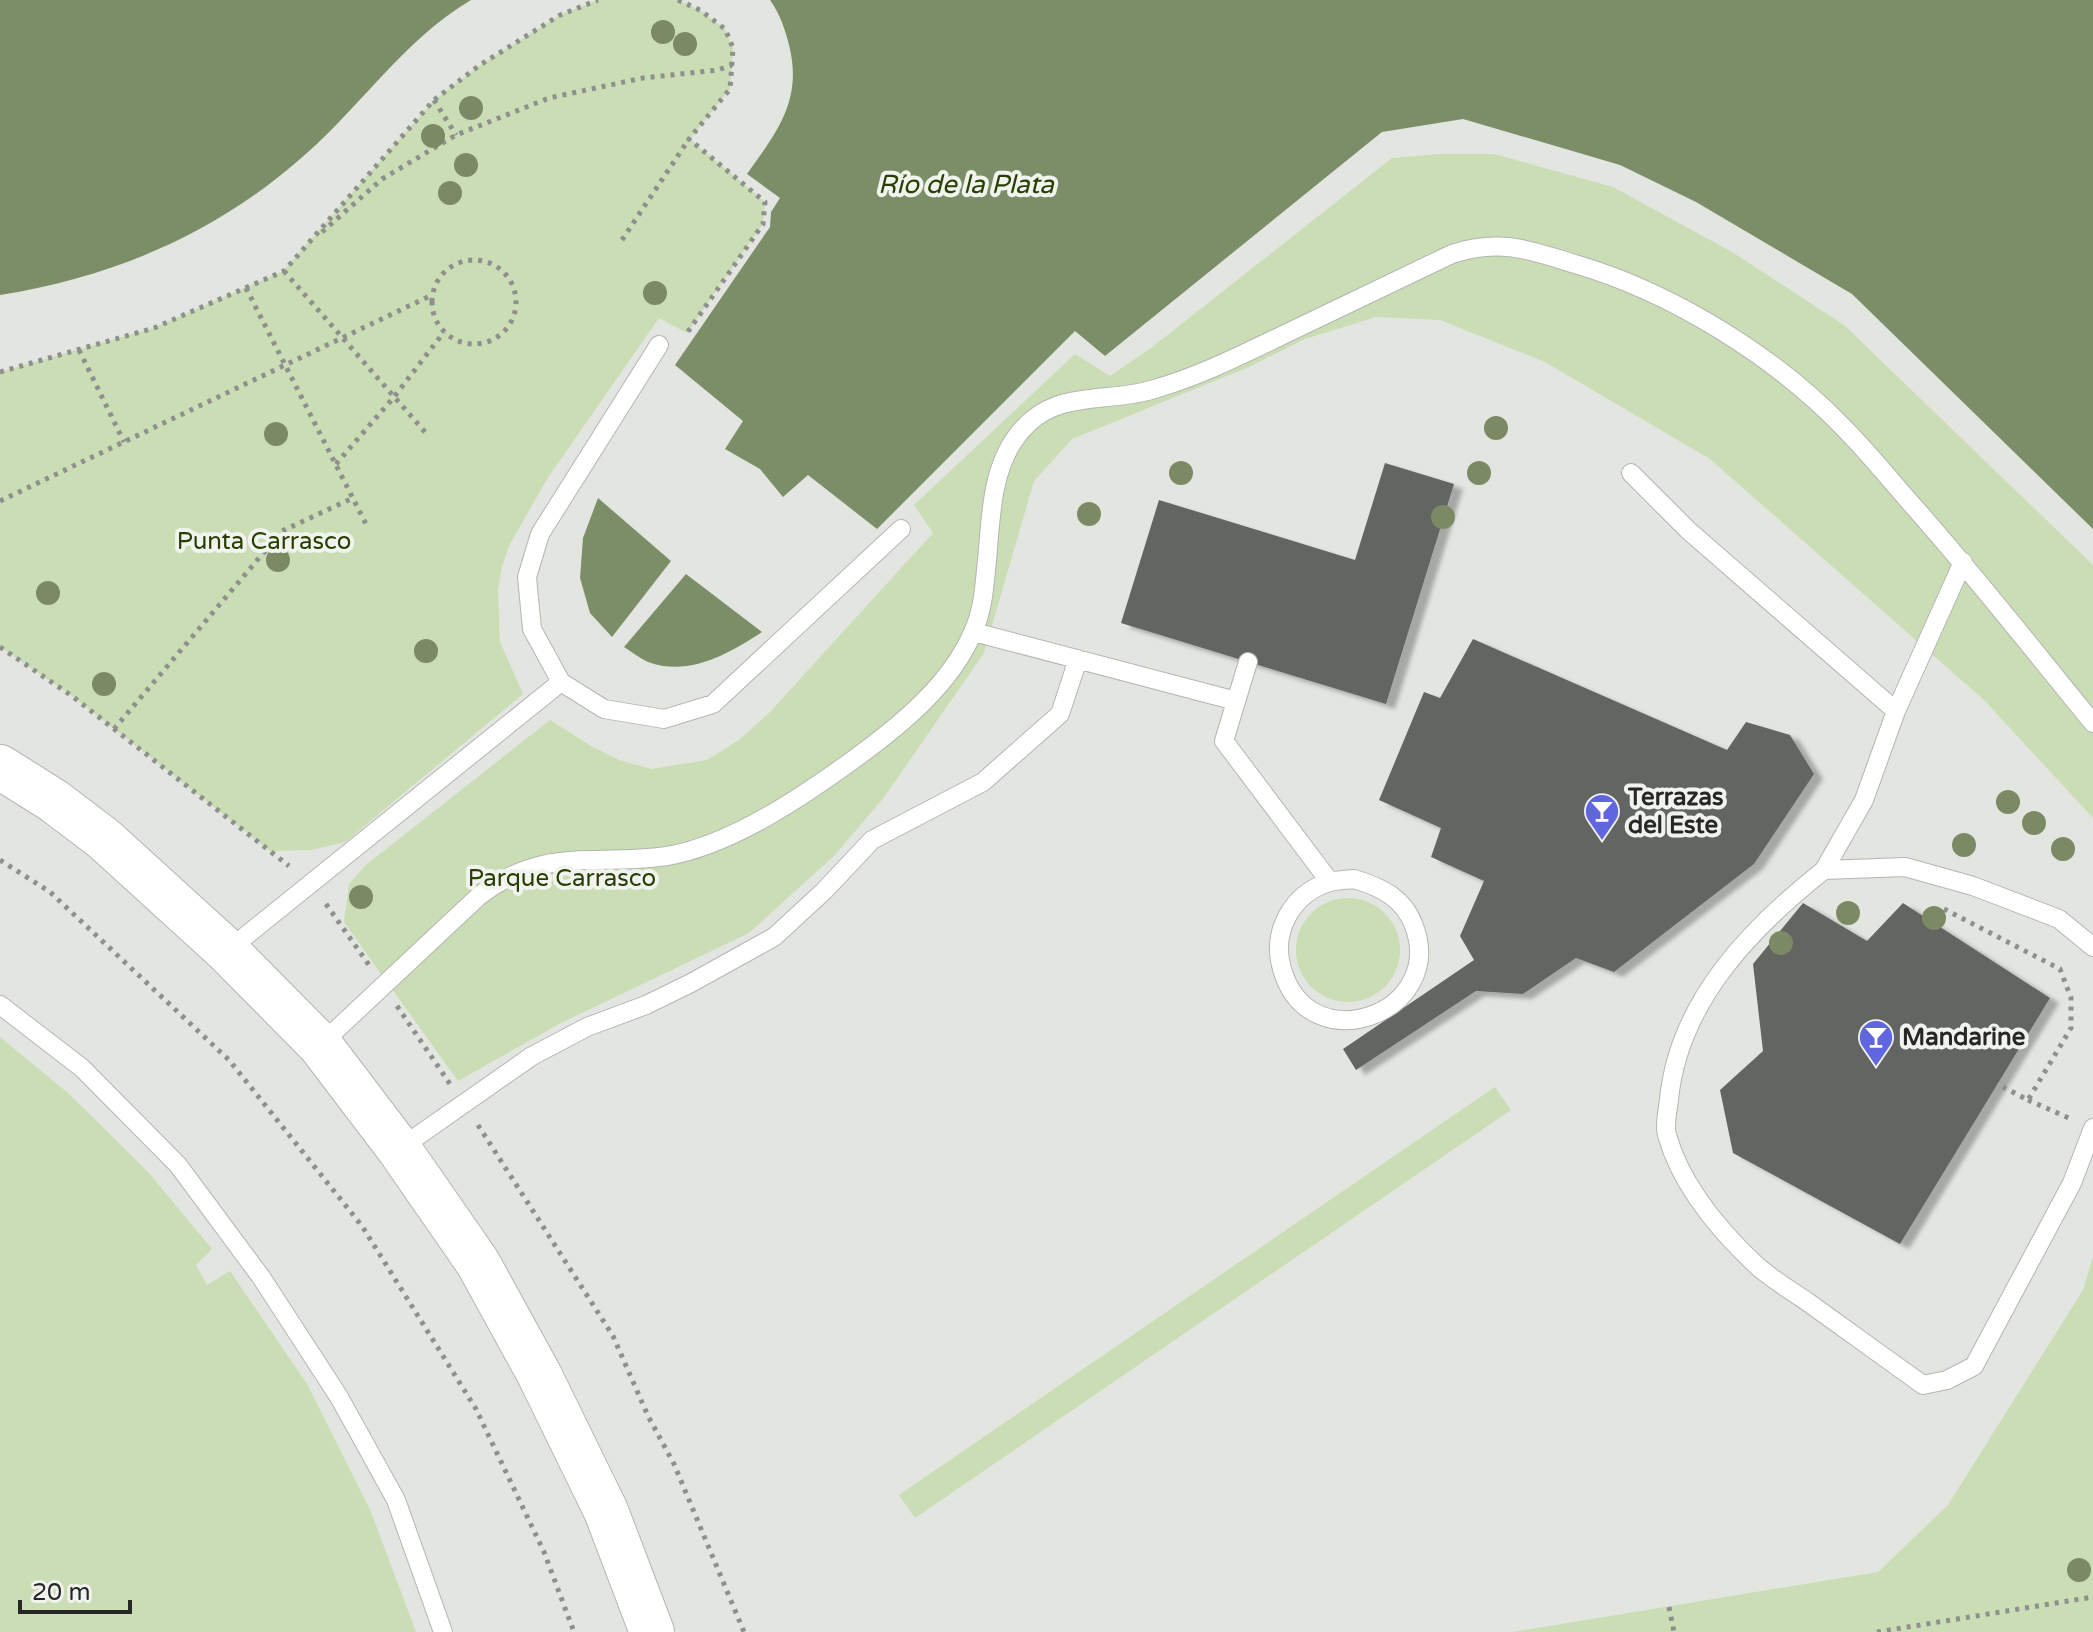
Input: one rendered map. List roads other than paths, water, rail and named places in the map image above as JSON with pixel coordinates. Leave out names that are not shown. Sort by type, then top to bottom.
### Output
[{"type":"main road","points":[[0,767],[54,801],[104,839],[227,951],[320,1045],[399,1149],[478,1263],[539,1374],[606,1511],[652,1632]]},
{"type":"lane","points":[[320,1045],[500,880],[543,863],[668,856],[710,843],[749,826],[811,788],[903,721],[939,684],[974,632],[982,602],[990,519],[999,470],[1018,434],[1035,416],[1061,404],[1092,397],[1145,392],[1206,371],[1452,254],[1483,246],[1517,246],[1598,270],[1657,294],[1711,324],[1779,372],[1841,425],[1963,562],[2093,723]]},
{"type":"lane","points":[[659,345],[540,534],[527,577],[532,629],[561,682],[604,709],[664,719],[713,704],[901,529]]},
{"type":"lane","points":[[1631,473],[1689,531],[1896,711]]},
{"type":"lane","points":[[1963,562],[1896,711],[1864,800],[1824,870],[1782,904],[1740,947],[1707,990],[1685,1035],[1671,1075],[1666,1133],[1685,1177],[1718,1225],[1757,1266],[1923,1385],[1947,1380],[1974,1366],[2072,1183],[2093,1128]]},
{"type":"lane","points":[[974,632],[1236,701]]},
{"type":"lane","points":[[399,1149],[532,1056],[587,1027],[646,1005],[691,983],[774,937],[824,891],[872,840],[983,782],[1060,714],[1078,659]]},
{"type":"lane","points":[[1248,662],[1224,741],[1330,882]]},
{"type":"lane","points":[[227,951],[561,682]]},
{"type":"lane","points":[[1824,870],[1905,867],[1960,882],[2059,919],[2093,947]]},
{"type":"lane","points":[[1354,879],[1378,886],[1396,898],[1410,916],[1418,936],[1419,958],[1413,979],[1401,998],[1383,1011],[1362,1019],[1340,1020],[1316,1016],[1299,1000],[1285,980],[1278,957],[1280,932],[1290,909],[1308,892],[1330,882],[1354,879]]},
{"type":"lane","points":[[0,1005],[82,1068],[178,1165],[261,1277],[339,1397],[396,1500],[443,1632]]},
{"type":"water","points":[[0,0],[471,0],[416,41],[301,158],[224,215],[140,257],[49,286],[0,295]]},
{"type":"water","name":"Río de la Plata","points":[[770,0],[2093,0],[2093,529],[1852,294],[1696,202],[1620,165],[1463,119],[1382,132],[1105,356],[1075,331],[877,529],[808,475],[783,497],[760,469],[725,449],[743,421],[675,365],[770,227],[771,212],[780,198],[747,174],[777,129],[790,99],[793,82],[787,39]]},
{"type":"water","points":[[598,498],[671,561],[612,637],[590,613],[580,578],[583,538]]},
{"type":"water","points":[[686,574],[762,632],[710,660],[681,667],[651,663],[624,647]]},
{"type":"place","name":"Terrazas del Este","points":[[1602,842]]},
{"type":"place","name":"Mandarine","points":[[1876,1068]]},
{"type":"park label","name":"Punta Carrasco","points":[[264,541]]},
{"type":"park label","name":"Parque Carrasco","points":[[562,878]]}]
